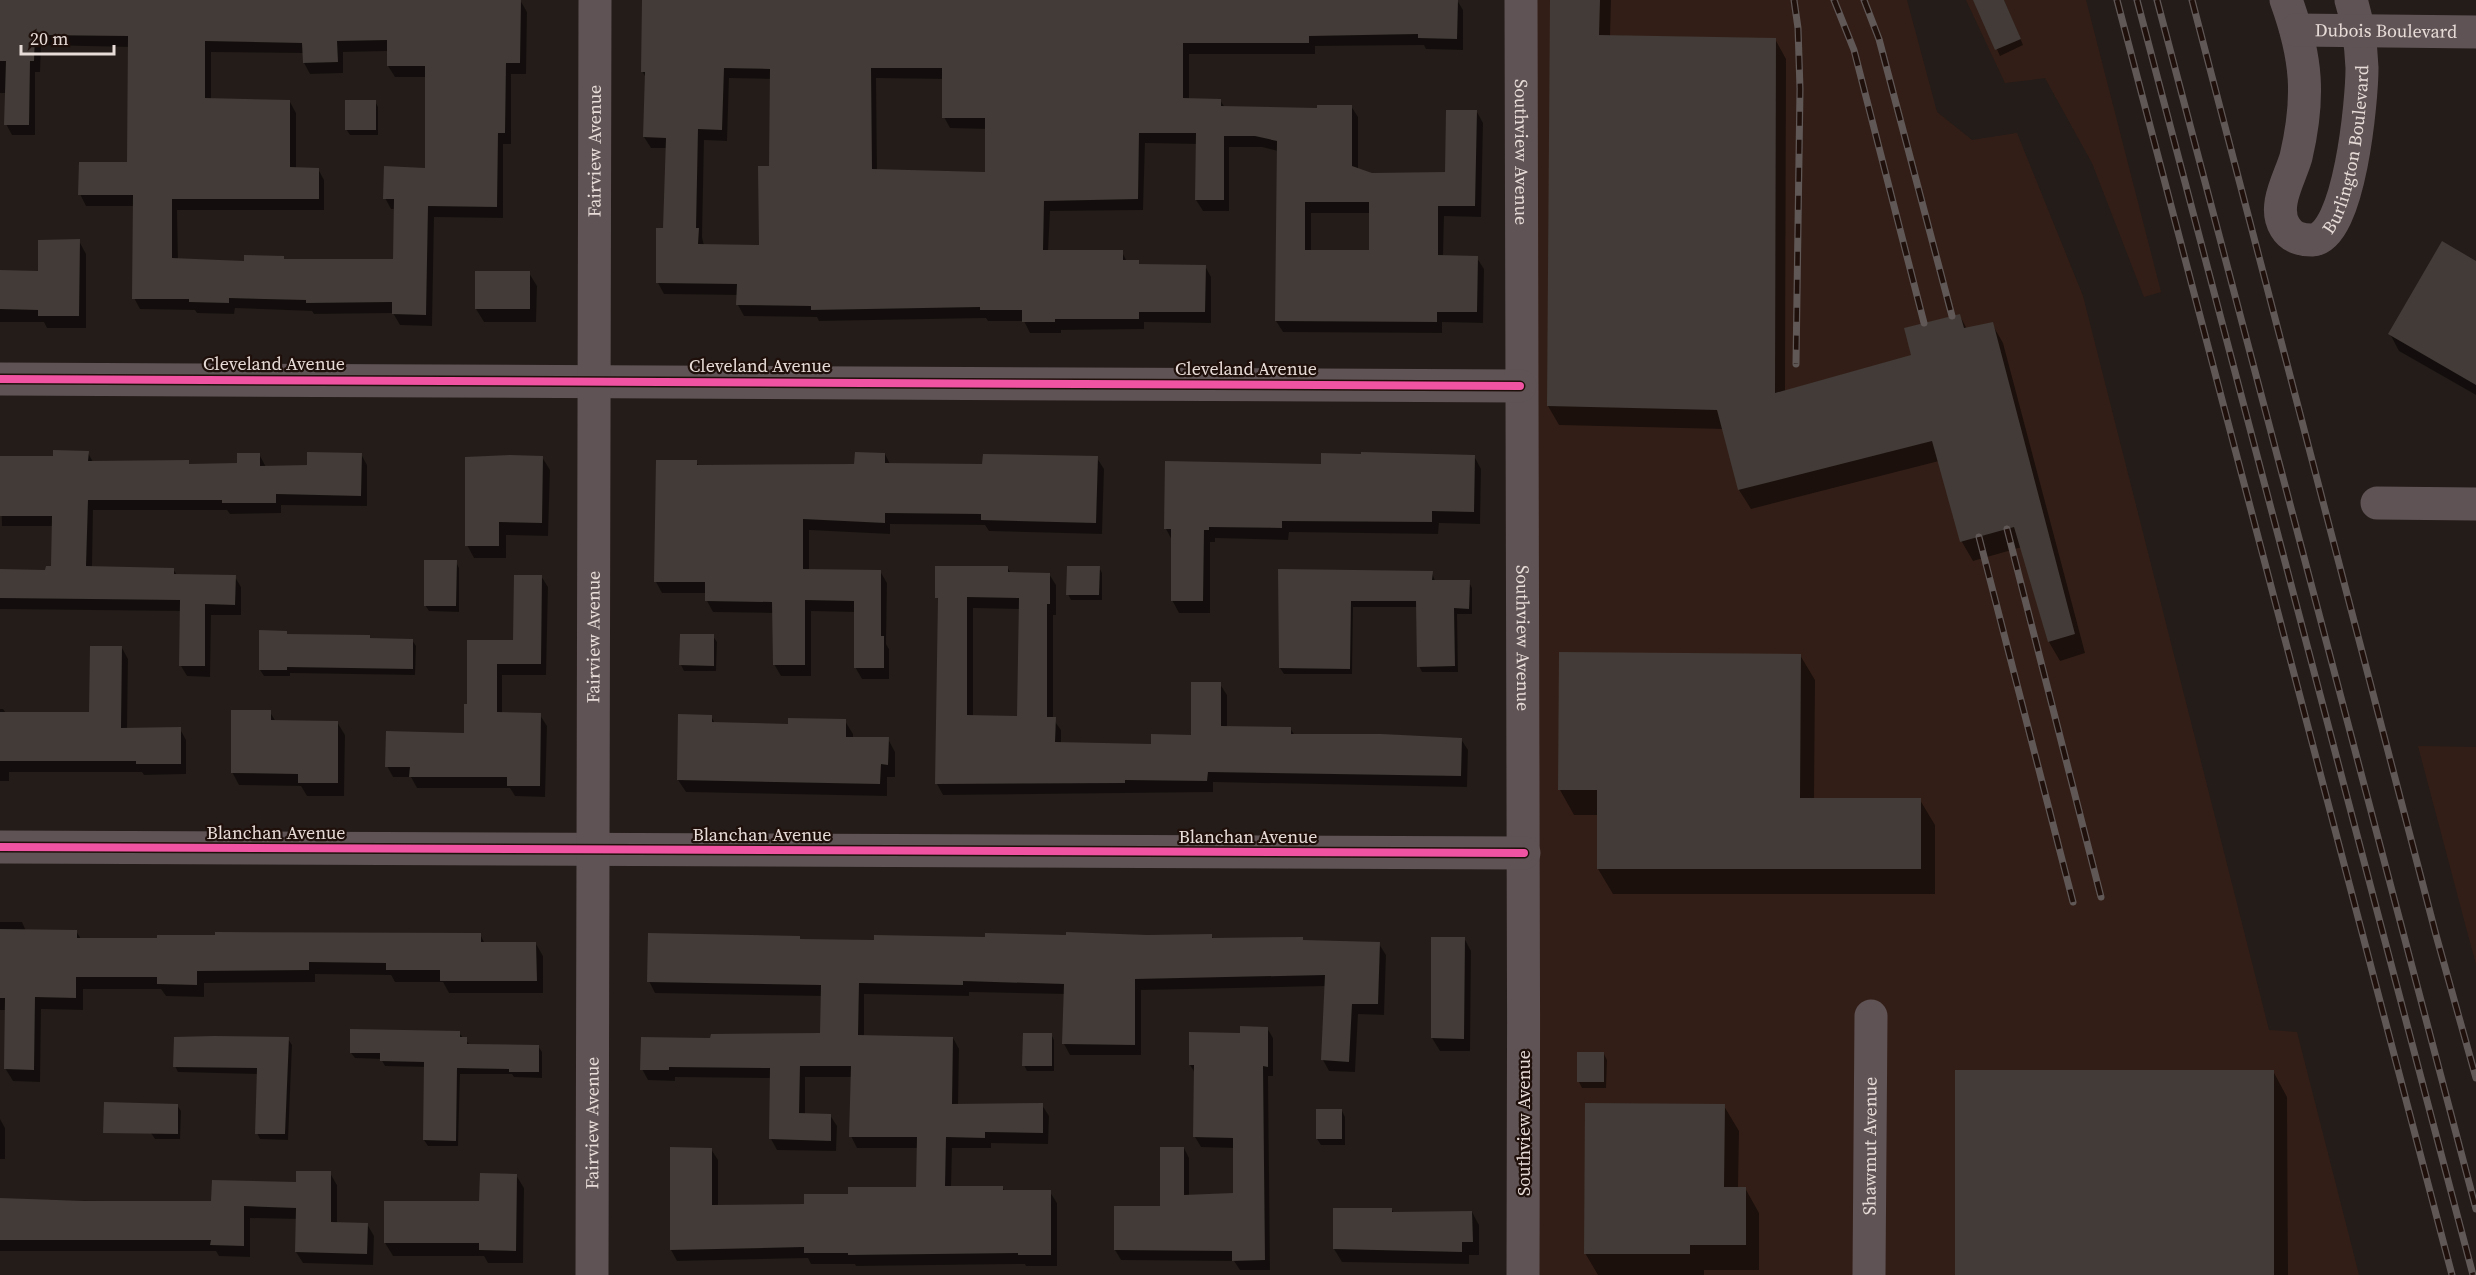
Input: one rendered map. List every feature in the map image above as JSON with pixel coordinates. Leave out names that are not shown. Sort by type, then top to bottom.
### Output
[{"type":"street","name":"Fairview Avenue","points":[[592,1275],[595,0]]},
{"type":"street","name":"Southview Avenue","points":[[1521,0],[1523,1275]]},
{"type":"street","name":"Burlington Boulevard","points":[[2291,15],[2304,61],[2306,93],[2295,158],[2280,209],[2284,225],[2292,236],[2304,240],[2318,240],[2328,231],[2336,216],[2351,167],[2360,105],[2362,69],[2355,15]]},
{"type":"street","name":"Dubois Boulevard","points":[[2291,15],[2355,15],[2476,32]]},
{"type":"street","name":"Cleveland Avenue","points":[[0,379],[1520,386]]},
{"type":"street","points":[[2377,503],[2476,504]]},
{"type":"street","name":"Blanchan Avenue","points":[[0,847],[1524,853]]},
{"type":"street","name":"Shawmut Avenue","points":[[1869,1275],[1871,1016]]},
{"type":"shaded area","points":[[1536,0],[1907,0],[1937,112],[1972,140],[2017,133],[2083,296],[2269,1030],[2297,1032],[2359,1275],[1534,1275]]},
{"type":"shaded area","points":[[1966,0],[2086,0],[2161,292],[2144,297],[2092,163],[2045,78],[2005,83]]},
{"type":"shaded area","points":[[2418,746],[2476,747],[2476,964],[2467,931]]},
{"type":"building","points":[[0,0],[521,0],[520,63],[506,63],[505,133],[498,133],[497,207],[428,206],[426,315],[392,314],[392,302],[306,303],[306,300],[229,298],[229,303],[189,302],[189,299],[132,299],[133,195],[78,195],[79,162],[127,162],[128,36],[35,35],[34,61],[30,61],[29,125],[4,125],[6,61],[0,61]],"holes":[[[387,40],[387,66],[425,66],[425,168],[384,166],[383,199],[394,199],[393,259],[284,259],[284,256],[244,255],[244,261],[172,258],[172,199],[319,199],[319,168],[290,167],[290,100],[205,98],[205,41],[302,43],[303,63],[338,62],[337,41]]]},
{"type":"building","points":[[642,0],[1458,0],[1457,39],[1418,38],[1418,34],[1309,36],[1309,43],[1183,43],[1183,98],[1221,99],[1221,106],[1317,108],[1317,105],[1352,105],[1352,166],[1372,173],[1445,172],[1446,110],[1477,110],[1475,206],[1438,206],[1438,255],[1478,256],[1477,312],[1437,312],[1437,322],[1275,321],[1277,141],[1255,136],[1224,136],[1224,200],[1195,200],[1196,133],[1139,133],[1138,199],[1044,201],[1043,250],[1123,250],[1123,260],[1139,260],[1139,264],[1206,265],[1205,312],[1139,312],[1139,319],[1055,319],[1055,322],[1022,322],[1022,310],[980,310],[980,307],[811,310],[811,306],[736,305],[737,284],[656,283],[656,228],[663,228],[666,138],[643,137],[645,72],[641,72]],"holes":[[[724,68],[770,69],[769,166],[758,166],[759,245],[698,244],[699,228],[696,228],[698,129],[722,130]],[[871,68],[942,68],[942,118],[985,118],[985,172],[872,169]],[[1305,202],[1369,202],[1369,250],[1305,250]]]},
{"type":"building","points":[[1550,0],[1600,0],[1599,35],[1776,38],[1775,393],[1911,355],[1904,328],[1960,314],[1964,328],[1993,322],[2075,634],[2048,642],[2014,527],[1960,542],[1932,441],[1738,490],[1717,410],[1547,406]]},
{"type":"building","points":[[1973,0],[2004,0],[2021,39],[1995,50]]},
{"type":"building","points":[[345,100],[376,100],[376,130],[345,130]]},
{"type":"building","points":[[80,239],[79,316],[38,316],[38,310],[0,309],[0,270],[38,271],[38,240]]},
{"type":"building","points":[[2442,241],[2476,261],[2476,385],[2388,334]]},
{"type":"building","points":[[475,271],[530,271],[530,309],[475,309]]},
{"type":"building","points":[[53,450],[89,451],[88,461],[189,460],[189,464],[237,463],[237,453],[260,453],[260,466],[307,465],[307,452],[362,453],[361,496],[276,494],[276,503],[222,503],[222,500],[88,500],[86,566],[174,568],[174,574],[236,575],[235,605],[205,604],[205,666],[179,666],[180,600],[0,598],[0,569],[45,570],[46,566],[51,566],[52,516],[0,516],[0,456],[53,456]]},
{"type":"building","points":[[855,452],[885,453],[885,463],[982,464],[983,454],[1098,456],[1096,523],[981,520],[981,514],[885,513],[885,523],[803,519],[803,569],[881,570],[881,636],[884,636],[884,668],[854,668],[854,601],[805,600],[805,665],[773,665],[772,602],[705,601],[705,582],[654,582],[656,460],[697,460],[697,465],[854,464]]},
{"type":"building","points":[[1361,452],[1475,455],[1474,512],[1432,511],[1432,522],[1282,521],[1282,528],[1209,527],[1209,530],[1204,530],[1203,601],[1171,601],[1171,529],[1164,529],[1165,461],[1321,464],[1321,453],[1361,454]]},
{"type":"building","points":[[543,456],[542,523],[499,522],[499,546],[465,546],[465,457]]},
{"type":"building","points":[[424,560],[457,560],[456,606],[424,606]]},
{"type":"building","points":[[935,566],[1008,566],[1008,572],[1050,573],[1050,604],[1047,604],[1047,717],[1056,717],[1055,742],[1151,744],[1151,734],[1191,735],[1191,682],[1221,682],[1221,726],[1291,727],[1291,734],[1381,734],[1462,738],[1461,776],[1208,772],[1207,781],[1125,780],[1125,783],[935,784],[938,598],[935,598]],"holes":[[[967,597],[1019,598],[1017,716],[967,715]]]},
{"type":"building","points":[[1067,566],[1100,566],[1099,595],[1066,595]]},
{"type":"building","points":[[1278,569],[1433,571],[1432,580],[1470,580],[1469,609],[1454,608],[1455,666],[1417,667],[1416,601],[1351,601],[1350,669],[1279,668]]},
{"type":"building","points":[[514,575],[542,575],[541,664],[497,664],[497,712],[541,713],[540,786],[507,786],[507,777],[409,777],[410,767],[385,767],[386,731],[464,733],[464,704],[467,704],[467,640],[513,640]]},
{"type":"building","points":[[259,630],[287,631],[287,634],[370,635],[370,638],[413,639],[413,669],[287,667],[287,670],[259,670]]},
{"type":"building","points":[[680,634],[714,634],[714,666],[679,665]]},
{"type":"building","points":[[90,646],[122,646],[121,728],[181,727],[181,764],[136,764],[136,761],[0,761],[0,712],[89,712]]},
{"type":"building","points":[[1559,652],[1801,654],[1800,798],[1921,798],[1921,869],[1597,869],[1597,790],[1558,790]]},
{"type":"building","points":[[231,710],[271,710],[271,720],[338,721],[338,783],[298,783],[298,774],[231,773]]},
{"type":"building","points":[[678,714],[712,715],[712,722],[788,724],[788,718],[846,719],[846,737],[889,737],[888,765],[881,764],[880,784],[677,780]]},
{"type":"building","points":[[0,929],[77,930],[77,938],[157,938],[157,935],[215,935],[215,932],[481,933],[481,942],[536,942],[537,981],[440,981],[440,970],[386,970],[386,963],[309,962],[309,970],[197,971],[197,985],[157,984],[157,977],[76,977],[76,998],[35,997],[34,1070],[4,1069],[5,998],[0,998]]},
{"type":"building","points":[[1066,932],[1147,935],[1212,934],[1212,938],[1303,937],[1303,940],[1380,942],[1378,1004],[1352,1004],[1349,1062],[1321,1060],[1325,975],[1135,979],[1135,1045],[1062,1044],[1064,984],[963,981],[963,985],[859,983],[858,1035],[953,1037],[952,1104],[1043,1103],[1043,1133],[985,1132],[985,1138],[946,1137],[945,1186],[1003,1186],[1003,1190],[1051,1190],[1051,1255],[1018,1255],[1018,1253],[848,1255],[848,1253],[804,1253],[804,1247],[670,1250],[670,1147],[712,1148],[712,1205],[804,1204],[804,1194],[848,1194],[848,1187],[916,1187],[917,1137],[849,1137],[851,1066],[800,1066],[799,1113],[831,1114],[831,1141],[769,1139],[770,1068],[669,1067],[669,1070],[640,1070],[641,1037],[710,1038],[711,1034],[820,1033],[821,985],[647,982],[648,933],[874,940],[874,935],[985,937],[985,933],[1066,935]]},
{"type":"building","points":[[1431,937],[1465,937],[1464,1039],[1431,1038]]},
{"type":"building","points":[[1240,1026],[1268,1027],[1268,1067],[1263,1066],[1265,1260],[1232,1261],[1232,1251],[1114,1250],[1114,1206],[1160,1206],[1160,1147],[1184,1147],[1184,1195],[1233,1193],[1233,1138],[1193,1137],[1194,1065],[1189,1065],[1189,1032],[1240,1033]]},
{"type":"building","points":[[350,1029],[460,1031],[460,1037],[467,1037],[467,1044],[539,1045],[539,1072],[457,1068],[456,1141],[423,1140],[424,1062],[380,1061],[380,1053],[350,1053]]},
{"type":"building","points":[[1023,1033],[1052,1033],[1052,1066],[1022,1066]]},
{"type":"building","points":[[174,1037],[289,1037],[285,1134],[255,1134],[257,1068],[173,1067]]},
{"type":"building","points":[[1577,1052],[1604,1052],[1604,1082],[1577,1082]]},
{"type":"building","points":[[1955,1070],[2274,1070],[2274,1275],[1955,1275]]},
{"type":"building","points":[[104,1102],[178,1104],[178,1134],[103,1133]]},
{"type":"building","points":[[1585,1103],[1725,1104],[1724,1187],[1746,1187],[1746,1245],[1690,1245],[1690,1254],[1584,1254]]},
{"type":"building","points":[[1316,1109],[1342,1109],[1342,1139],[1316,1139]]},
{"type":"building","points":[[296,1171],[331,1171],[331,1222],[368,1223],[367,1254],[295,1252],[296,1208],[244,1206],[244,1246],[210,1245],[211,1240],[0,1240],[0,1198],[211,1201],[212,1180],[296,1182]]},
{"type":"building","points":[[480,1173],[517,1174],[516,1251],[479,1250],[479,1243],[384,1243],[384,1201],[479,1201]]},
{"type":"building","points":[[1333,1208],[1392,1208],[1392,1212],[1472,1211],[1473,1242],[1462,1242],[1462,1252],[1333,1249]]},
{"type":"railway","points":[[1794,0],[1798,28],[1800,89],[1796,364]]},
{"type":"railway","points":[[1834,0],[1854,50],[1924,323]]},
{"type":"railway","points":[[1864,0],[1879,39],[1952,316]]},
{"type":"railway","points":[[2117,0],[2452,1275]]},
{"type":"railway","points":[[2137,0],[2473,1275]]},
{"type":"railway","points":[[2157,0],[2476,1209]]},
{"type":"railway","points":[[2192,0],[2436,935],[2476,1078]]},
{"type":"railway","points":[[2007,529],[2101,897]]},
{"type":"railway","points":[[1979,537],[2073,902]]},
{"type":"cycle path","points":[[0,379],[1520,386]]},
{"type":"cycle path","points":[[0,847],[1524,853]]}]
